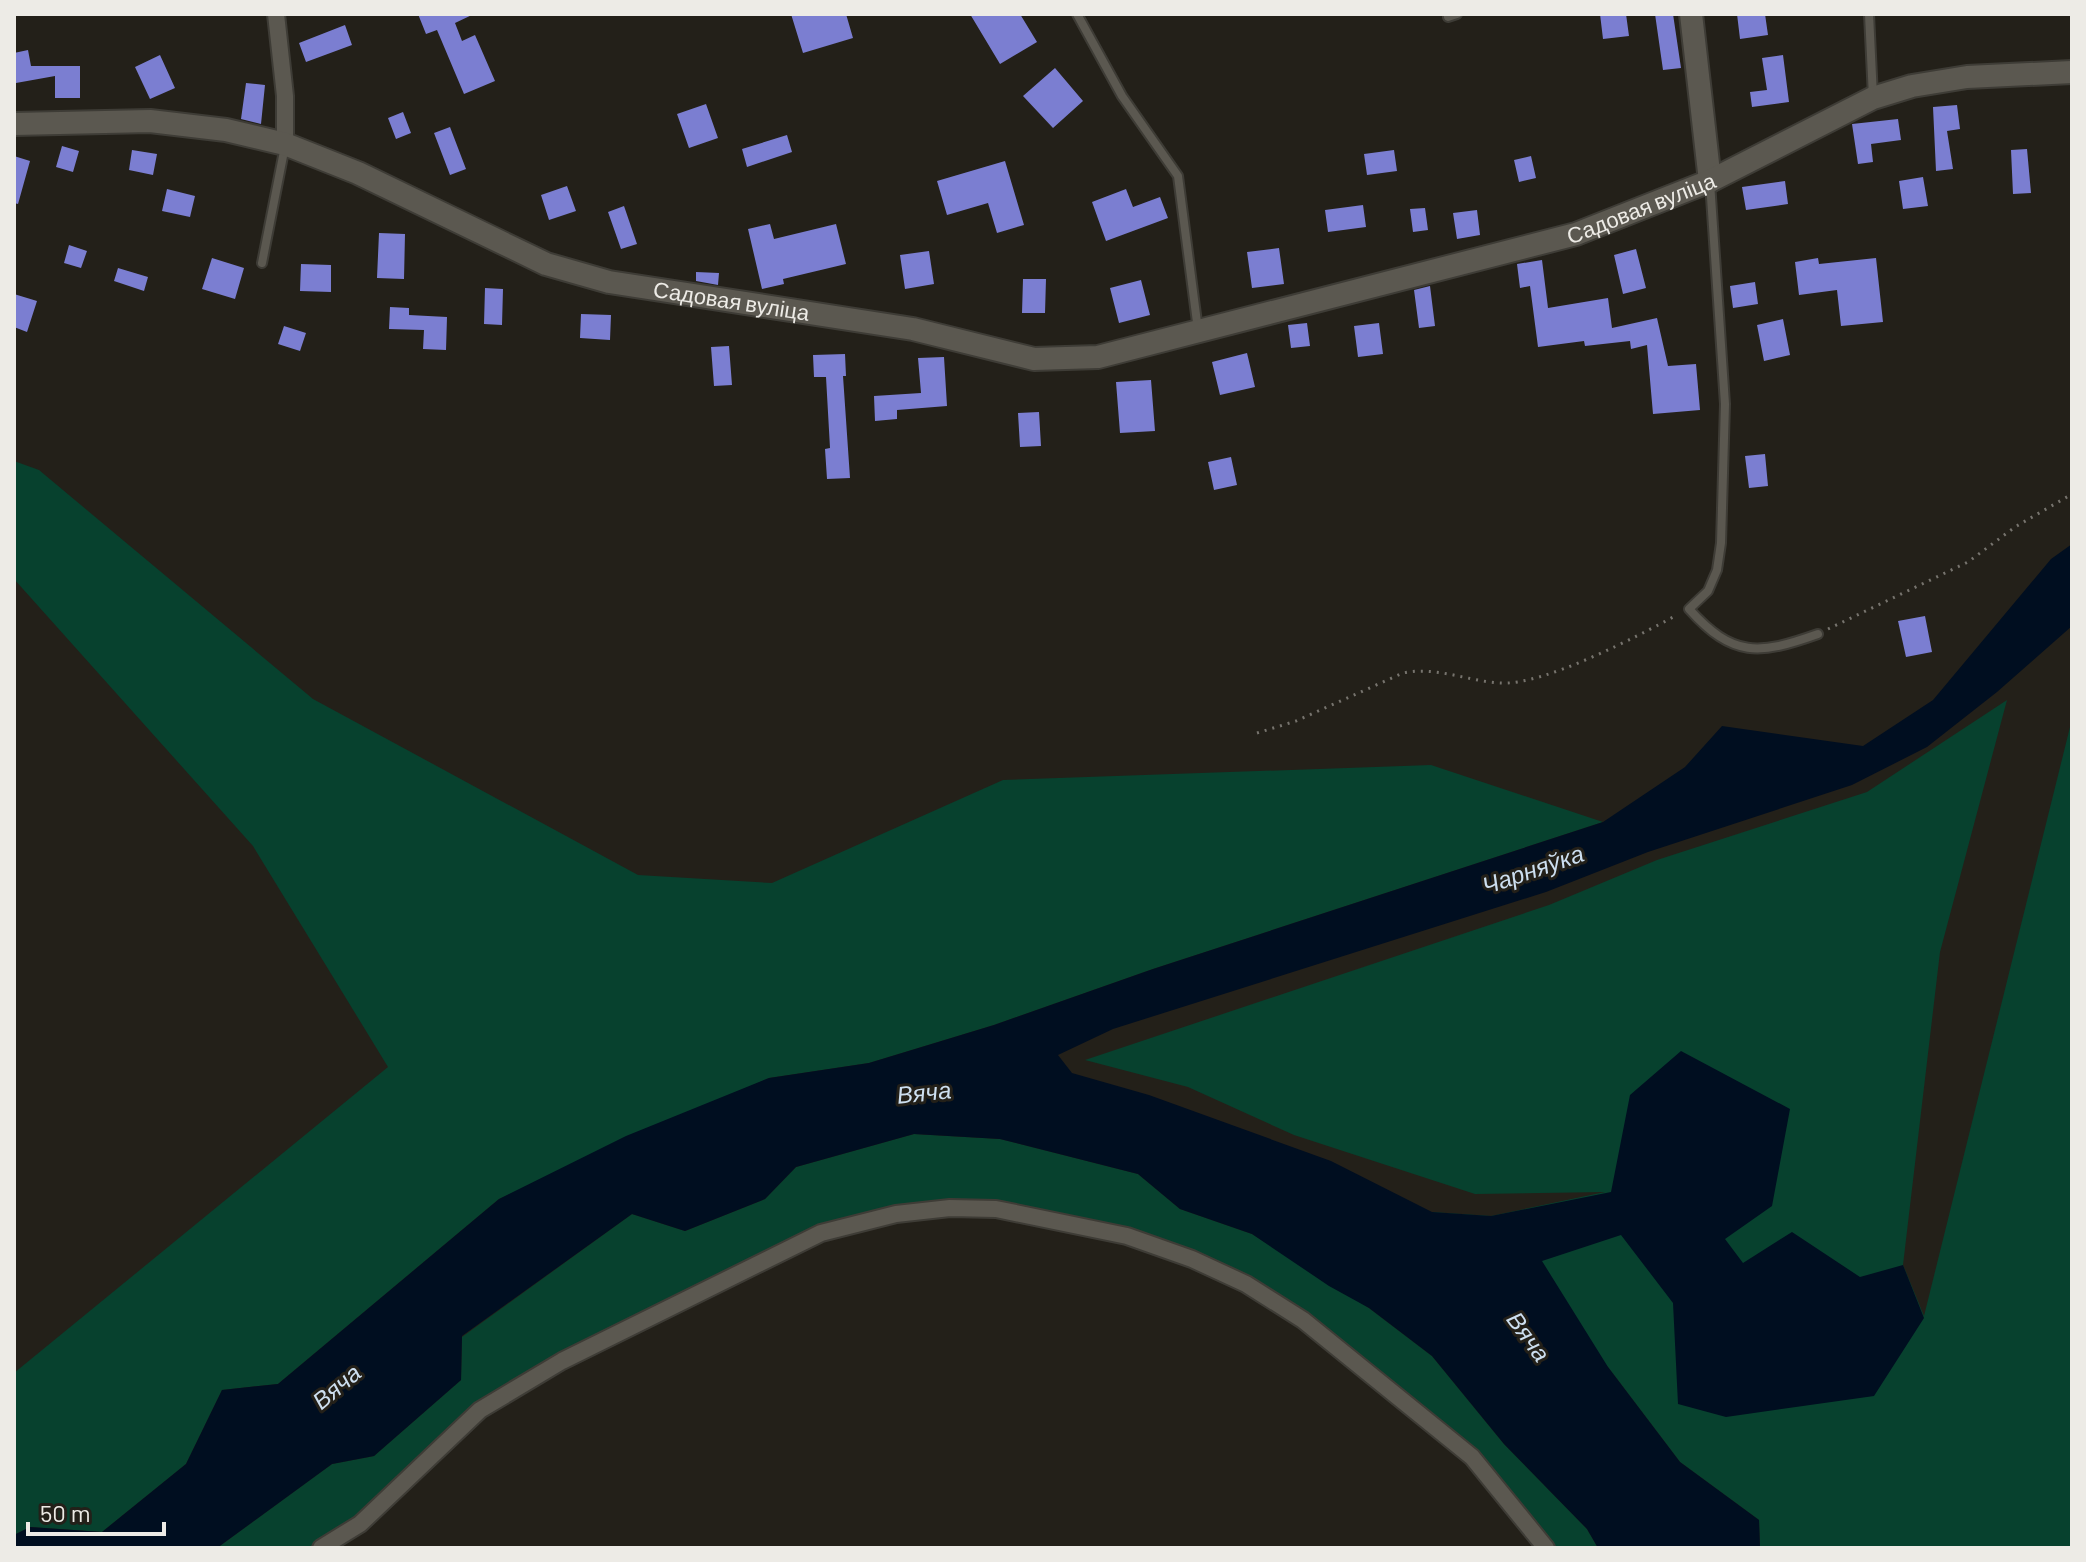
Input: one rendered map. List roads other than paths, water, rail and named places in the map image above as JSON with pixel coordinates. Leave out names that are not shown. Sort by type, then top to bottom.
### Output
[{"type":"street","points":[[276,14],[285,96],[285,144]]},
{"type":"street","points":[[1691,14],[1710,181]]},
{"type":"street","name":"Садовая вуліца","points":[[14,124],[150,121],[226,130],[285,144],[358,173],[546,264],[609,282],[913,329],[1034,359],[1098,357],[1576,234],[1710,181],[1873,98],[1912,86],[1967,77],[2072,72]]},
{"type":"street","points":[[321,1548],[360,1524],[480,1410],[562,1361],[821,1233],[896,1214],[950,1208],[996,1209],[1127,1236],[1192,1259],[1246,1284],[1313,1328],[1472,1457],[1546,1548]]},
{"type":"lane","points":[[1077,14],[1122,96],[1178,176],[1185,205],[1198,330]]},
{"type":"lane","points":[[1869,14],[1873,98]]},
{"type":"lane","points":[[262,263],[285,144]]},
{"type":"lane","points":[[1710,181],[1725,404],[1721,543],[1717,570],[1708,591],[1689,609],[1706,627],[1749,651],[1778,649],[1818,634]]},
{"type":"water","points":[[2072,544],[2072,626],[1997,692],[1927,747],[1852,785],[1648,852],[1546,892],[1113,1029],[1058,1055],[1072,1073],[1149,1095],[1331,1161],[1432,1212],[1491,1216],[1611,1192],[1630,1095],[1681,1051],[1790,1109],[1772,1206],[1725,1239],[1743,1263],[1792,1232],[1860,1277],[1903,1265],[1924,1318],[1874,1396],[1726,1417],[1678,1404],[1673,1303],[1621,1235],[1542,1261],[1608,1367],[1680,1462],[1759,1520],[1760,1548],[1598,1548],[1587,1529],[1504,1444],[1432,1356],[1369,1308],[1329,1286],[1252,1234],[1180,1209],[1138,1174],[1000,1139],[914,1134],[796,1167],[765,1199],[685,1231],[632,1214],[462,1336],[461,1380],[374,1456],[332,1464],[217,1548],[14,1548],[14,1535],[30,1527],[102,1532],[186,1464],[222,1390],[278,1384],[499,1199],[626,1136],[769,1078],[869,1063],[994,1025],[1153,969],[1603,822],[1685,767],[1722,726],[1863,746],[1933,700],[2051,559]]},
{"type":"water label","name":"Чарняўка","points":[[1533,870]]},
{"type":"water label","name":"Вяча","points":[[924,1093]]},
{"type":"water label","name":"Вяча","points":[[1528,1337]]},
{"type":"water label","name":"Вяча","points":[[337,1387]]}]
